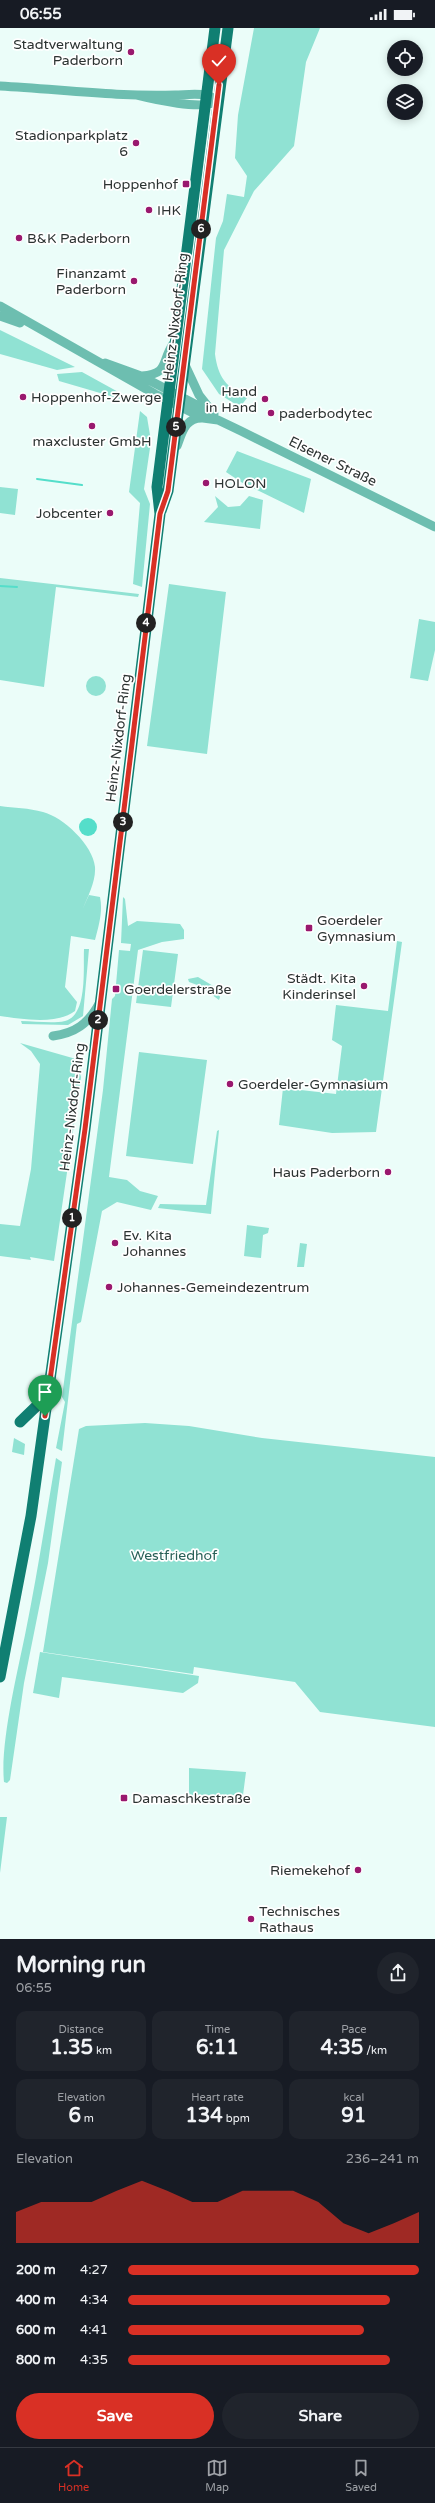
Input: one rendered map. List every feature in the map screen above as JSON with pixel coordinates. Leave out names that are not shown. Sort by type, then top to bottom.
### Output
[{"type":"main road","name":"Heinz-Nixdorf-Ring","points":[[160,514],[157,490],[204,100],[215,28]]},
{"type":"main road","name":"Heinz-Nixdorf-Ring","points":[[0,1677],[31,1516],[49,1394],[85,1129],[160,514],[168,491],[217,101],[228,28]]},
{"type":"main road","points":[[20,1422],[49,1394]]},
{"type":"street","points":[[0,86],[136,95],[155,100],[217,101]]},
{"type":"street","points":[[0,306],[40,330],[101,361],[141,376],[168,395]]},
{"type":"street","points":[[0,316],[40,330]]},
{"type":"street","points":[[141,376],[160,371],[175,342]]},
{"type":"street","points":[[101,361],[116,374],[168,395]]},
{"type":"street","points":[[184,364],[196,391],[216,417]]},
{"type":"street","name":"Elsener Straße","points":[[168,395],[216,417],[435,527]]},
{"type":"street","name":"Elsener Straße","points":[[179,401],[203,418],[216,417]]},
{"type":"street","points":[[173,453],[184,426],[195,419],[203,418]]},
{"type":"street","points":[[53,1036],[68,1034],[77,1030],[91,1018],[100,1003]]},
{"type":"green space","points":[[254,28],[320,28],[306,62],[294,146],[254,191],[224,250],[215,354],[218,369],[224,380],[234,390],[247,398],[240,407],[219,394],[202,369],[216,238],[223,221],[227,194],[244,197],[247,176],[235,158],[238,115]]},
{"type":"green space","points":[[0,330],[75,367],[57,370],[0,354]]},
{"type":"green space","points":[[82,372],[131,399],[131,402],[59,381],[57,374]]},
{"type":"green space","points":[[140,411],[147,417],[151,441],[144,489],[150,504],[142,587],[133,584],[140,503],[129,492]]},
{"type":"green space","points":[[237,451],[311,479],[304,513],[241,482],[226,472]]},
{"type":"green space","points":[[0,487],[18,489],[15,515],[0,513]]},
{"type":"green space","points":[[215,496],[228,507],[240,506],[249,496],[263,500],[260,529],[204,522],[218,507]]},
{"type":"green space","points":[[0,578],[139,594],[138,597],[56,587],[44,687],[0,680]]},
{"type":"green space","points":[[169,584],[226,592],[207,754],[147,746]]},
{"type":"green space","points":[[419,619],[435,622],[435,650],[428,681],[410,678]]},
{"type":"green space","points":[[96,676],[103,679],[106,686],[103,693],[96,696],[89,693],[86,686],[89,679]]},
{"type":"green space","points":[[0,806],[27,809],[51,815],[76,833],[89,850],[93,859],[95,867],[94,878],[83,908],[89,895],[100,897],[101,913],[99,923],[95,940],[71,936],[65,987],[77,1002],[75,1011],[59,1018],[39,1020],[0,1016]]},
{"type":"green space","points":[[123,897],[125,899],[128,926],[137,921],[180,924],[184,930],[184,939],[162,942],[138,950],[109,1177],[127,1180],[140,1191],[158,1196],[151,1210],[117,1202],[102,1211],[81,1322],[77,1324],[62,1451],[56,1448],[65,1402],[62,1397],[103,1090],[112,999],[115,996],[119,950],[130,951],[131,944],[121,943]]},
{"type":"green space","points":[[397,941],[402,942],[376,1132],[332,1133],[279,1125],[283,1088],[336,1094],[342,1046],[332,1040],[336,1005],[388,1011]]},
{"type":"green space","points":[[84,949],[89,949],[83,1016],[68,1025],[22,1024],[21,1021],[65,1021],[72,1017],[78,1010],[83,990]]},
{"type":"green space","points":[[143,950],[178,954],[171,1007],[136,1003]]},
{"type":"green space","points":[[198,977],[215,987],[220,997],[219,1000],[200,986],[189,982],[188,979]]},
{"type":"green space","points":[[20,1043],[76,1059],[81,1077],[54,1261],[30,1257],[31,1260],[0,1256],[0,1224],[20,1226],[31,1169],[40,1064],[31,1051]]},
{"type":"green space","points":[[139,1052],[207,1060],[193,1164],[126,1156]]},
{"type":"green space","points":[[219,1130],[211,1214],[158,1208],[160,1204],[206,1205],[217,1131]]},
{"type":"green space","points":[[247,1225],[269,1228],[268,1233],[263,1235],[261,1258],[244,1256]]},
{"type":"green space","points":[[300,1243],[307,1244],[304,1267],[297,1267]]},
{"type":"green space","name":"Westfriedhof","points":[[145,1423],[189,1426],[262,1438],[435,1457],[435,1727],[320,1712],[295,1682],[194,1667],[193,1674],[43,1652],[79,1429],[86,1426]]},
{"type":"green space","points":[[14,1438],[25,1444],[24,1455],[12,1452]]},
{"type":"green space","points":[[56,1458],[62,1462],[48,1563],[24,1683],[10,1780],[7,1783],[4,1782],[4,1748],[14,1689],[34,1591]]},
{"type":"green space","points":[[40,1652],[199,1676],[198,1683],[183,1693],[62,1677],[59,1698],[33,1693]]},
{"type":"green space","points":[[189,1768],[246,1772],[243,1795],[189,1796]]},
{"type":"green space","points":[[0,1817],[7,1817],[0,1873]]},
{"type":"shaded area","points":[[84,818],[92,818],[97,823],[95,834],[92,836],[84,836],[79,831],[79,823]]},
{"type":"waterway","points":[[37,479],[82,485]]},
{"type":"waterway","points":[[0,586],[17,587]]},
{"type":"place","name":"Stadtverwaltung Paderborn","points":[[131,52]]},
{"type":"place","name":"Stadionparkplatz 6","points":[[136,143]]},
{"type":"place","name":"Hoppenhof","points":[[186,184]]},
{"type":"place","name":"IHK","points":[[149,210]]},
{"type":"place","name":"B&K Paderborn","points":[[19,238]]},
{"type":"place","name":"Finanzamt Paderborn","points":[[134,281]]},
{"type":"place","name":"Hoppenhof-Zwerge","points":[[23,397]]},
{"type":"place","name":"Hand in Hand","points":[[265,399]]},
{"type":"place","name":"paderbodytec","points":[[271,413]]},
{"type":"place","name":"maxcluster GmbH","points":[[92,426]]},
{"type":"place","name":"HOLON","points":[[206,483]]},
{"type":"place","name":"Jobcenter","points":[[110,513]]},
{"type":"place","name":"Goerdeler Gymnasium","points":[[309,928]]},
{"type":"place","name":"Städt. Kita Kinderinsel","points":[[364,986]]},
{"type":"place","name":"Goerdelerstraße","points":[[116,989]]},
{"type":"place","name":"Goerdeler-Gymnasium","points":[[230,1084]]},
{"type":"place","name":"Haus Paderborn","points":[[388,1172]]},
{"type":"place","name":"Ev. Kita Johannes","points":[[115,1243]]},
{"type":"place","name":"Johannes-Gemeindezentrum","points":[[109,1287]]},
{"type":"place","name":"Damaschkestraße","points":[[124,1798]]},
{"type":"place","name":"Riemekehof","points":[[358,1870]]},
{"type":"place","name":"Technisches Rathaus","points":[[251,1919]]},
{"type":"route","points":[[45,1416],[96,1043],[160,514],[168,491],[219,85]]}]
